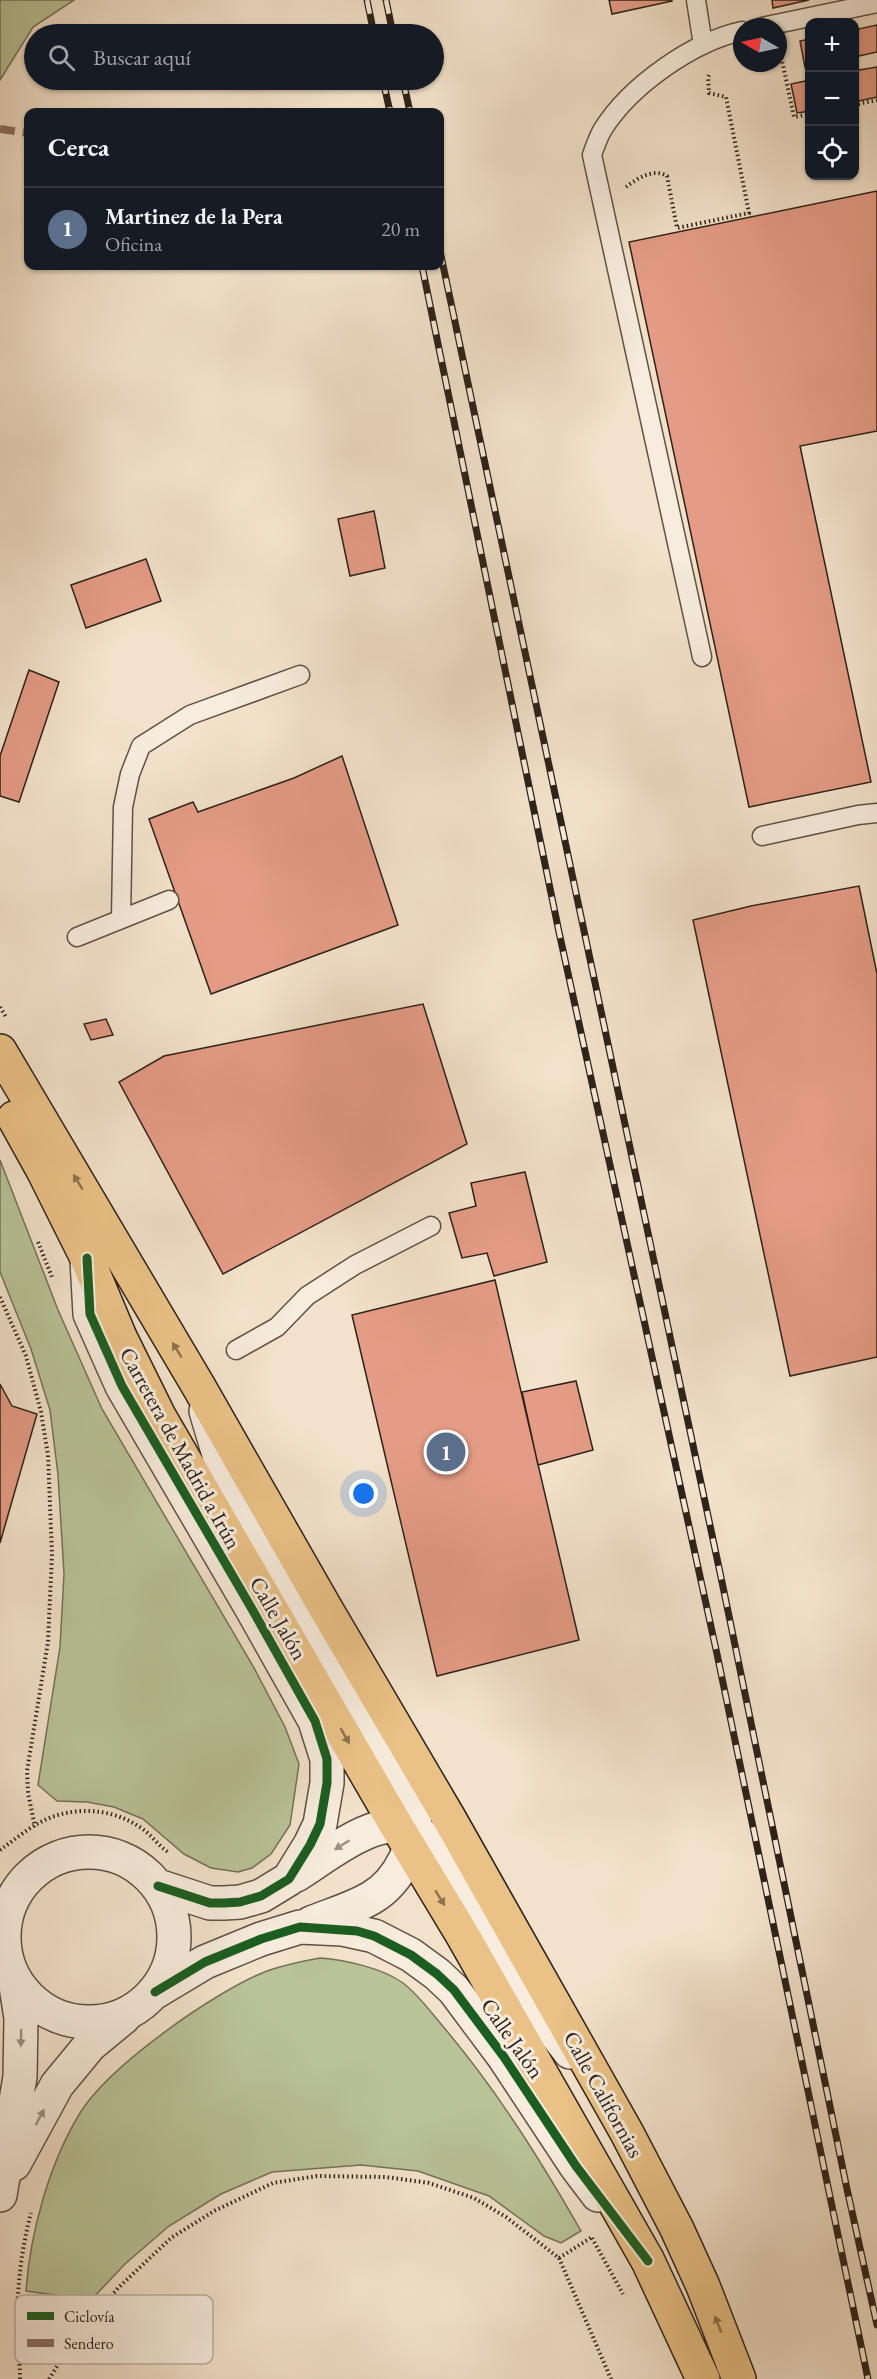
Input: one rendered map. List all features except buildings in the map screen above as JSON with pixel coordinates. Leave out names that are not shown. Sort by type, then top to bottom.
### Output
[{"type":"highway","name":"Carretera de Madrid a Irún","points":[[0,1051],[199,1387],[326,1610],[449,1818]]},
{"type":"highway","name":"Carretera de Madrid a Irún","points":[[0,1093],[44,1172],[87,1258],[120,1337],[159,1416],[407,1834]]},
{"type":"highway","name":"Calle Californias","points":[[449,1818],[610,2103],[686,2248],[738,2379]]},
{"type":"highway","name":"Calle Californias","points":[[407,1834],[648,2261],[703,2379]]},
{"type":"street","name":"Calle Jalón","points":[[87,1258],[90,1314],[122,1386],[315,1721],[327,1759],[324,1807],[310,1845],[289,1879]]},
{"type":"street","name":"Carretera de Madrid a Irún","points":[[199,1387],[222,1465],[402,1776],[414,1807],[407,1834]]},
{"type":"street","name":"Calle Jalón","points":[[155,1992],[205,1962],[261,1939],[355,1907],[373,1897],[387,1886],[403,1862],[407,1834]]},
{"type":"street","name":"Calle Jalón","points":[[158,1886],[210,1903],[240,1902],[261,1896],[355,1837],[407,1834],[432,1844],[452,1865],[541,2015],[610,2103]]},
{"type":"street","points":[[90,1852],[109,1854],[127,1860],[142,1870],[158,1886],[168,1905],[174,1928],[174,1953],[166,1975],[155,1992],[139,2007],[90,2045],[57,2085],[1,2191],[20,2077],[21,2018],[5,1953],[4,1930],[15,1880],[50,1861],[67,1855],[90,1852]]},
{"type":"street","name":"Calle Jalón","points":[[300,1926],[342,1929],[374,1936],[411,1955],[454,1990],[504,2057],[576,2166],[648,2261]]},
{"type":"street","points":[[8,1967],[26,1996],[40,2008],[58,2017],[94,2023],[126,2015]]},
{"type":"lane","points":[[696,0],[703,45]]},
{"type":"lane","points":[[787,22],[877,3]]},
{"type":"lane","points":[[702,657],[592,155],[602,130],[627,99],[684,53],[733,34]]},
{"type":"lane","points":[[121,918],[123,807],[130,774],[141,746],[190,715],[300,675]]},
{"type":"lane","points":[[762,836],[877,813]]},
{"type":"lane","points":[[77,937],[169,900]]},
{"type":"lane","points":[[236,1350],[277,1327],[307,1296],[355,1264],[430,1226]]},
{"type":"path","points":[[620,192],[647,174],[660,172],[667,176],[677,228],[749,213],[726,97],[709,93],[708,77],[712,68]]},
{"type":"path","points":[[784,72],[794,117],[805,115]]},
{"type":"path","points":[[859,104],[877,100]]},
{"type":"path","points":[[0,1297],[26,1356],[41,1412],[48,1455],[52,1554],[48,1642],[27,1771],[28,1793],[35,1827]]},
{"type":"path","points":[[0,1850],[54,1816],[96,1810],[120,1817],[143,1829],[172,1854]]},
{"type":"path","points":[[112,2295],[171,2238],[214,2211],[273,2183],[317,2176],[375,2176],[429,2183],[474,2198],[506,2217],[559,2258],[611,2379]]},
{"type":"path","points":[[18,2295],[23,2244],[33,2207]]},
{"type":"path","points":[[588,2230],[626,2300]]},
{"type":"path","points":[[559,2258],[592,2237]]},
{"type":"path","points":[[19,2364],[20,2379]]},
{"type":"path","points":[[49,2379],[59,2364]]},
{"type":"green space","points":[[0,0],[74,0],[38,24],[24,24],[24,41],[0,80]]},
{"type":"green space","points":[[0,1160],[58,1310],[102,1409],[253,1666],[285,1727],[299,1764],[290,1825],[271,1854],[252,1868],[238,1872],[211,1868],[184,1854],[143,1819],[114,1807],[87,1802],[57,1801],[38,1785],[60,1647],[64,1574],[58,1475],[50,1410],[31,1349],[0,1272]]},
{"type":"green space","points":[[320,1958],[352,1963],[385,1973],[415,1993],[501,2102],[581,2231],[561,2243],[544,2236],[489,2196],[418,2171],[361,2165],[272,2172],[221,2194],[169,2226],[126,2263],[96,2295],[55,2295],[26,2291],[32,2246],[50,2176],[69,2133],[94,2094],[138,2053],[193,2012],[245,1981],[267,1971]]},
{"type":"railway","points":[[367,0],[372,24]]},
{"type":"railway","points":[[386,0],[391,24]]},
{"type":"railway","points":[[385,90],[389,108]]},
{"type":"railway","points":[[405,90],[409,108]]},
{"type":"railway","points":[[423,270],[559,932],[717,1654],[868,2379]]},
{"type":"railway","points":[[444,270],[877,2325]]},
{"type":"marked path","points":[[0,129],[24,132]]},
{"type":"cycle path","points":[[87,1258],[90,1314],[122,1386],[315,1721],[327,1759],[327,1783],[320,1824],[289,1879],[261,1896],[240,1902],[224,1903],[210,1903],[158,1886]]},
{"type":"cycle path","points":[[155,1992],[205,1962],[261,1939],[300,1927],[357,1931],[374,1936],[411,1955],[454,1990],[504,2057],[576,2166],[648,2261]]},
{"type":"place","name":"Martinez de la Pera","points":[[446,1452]]}]
